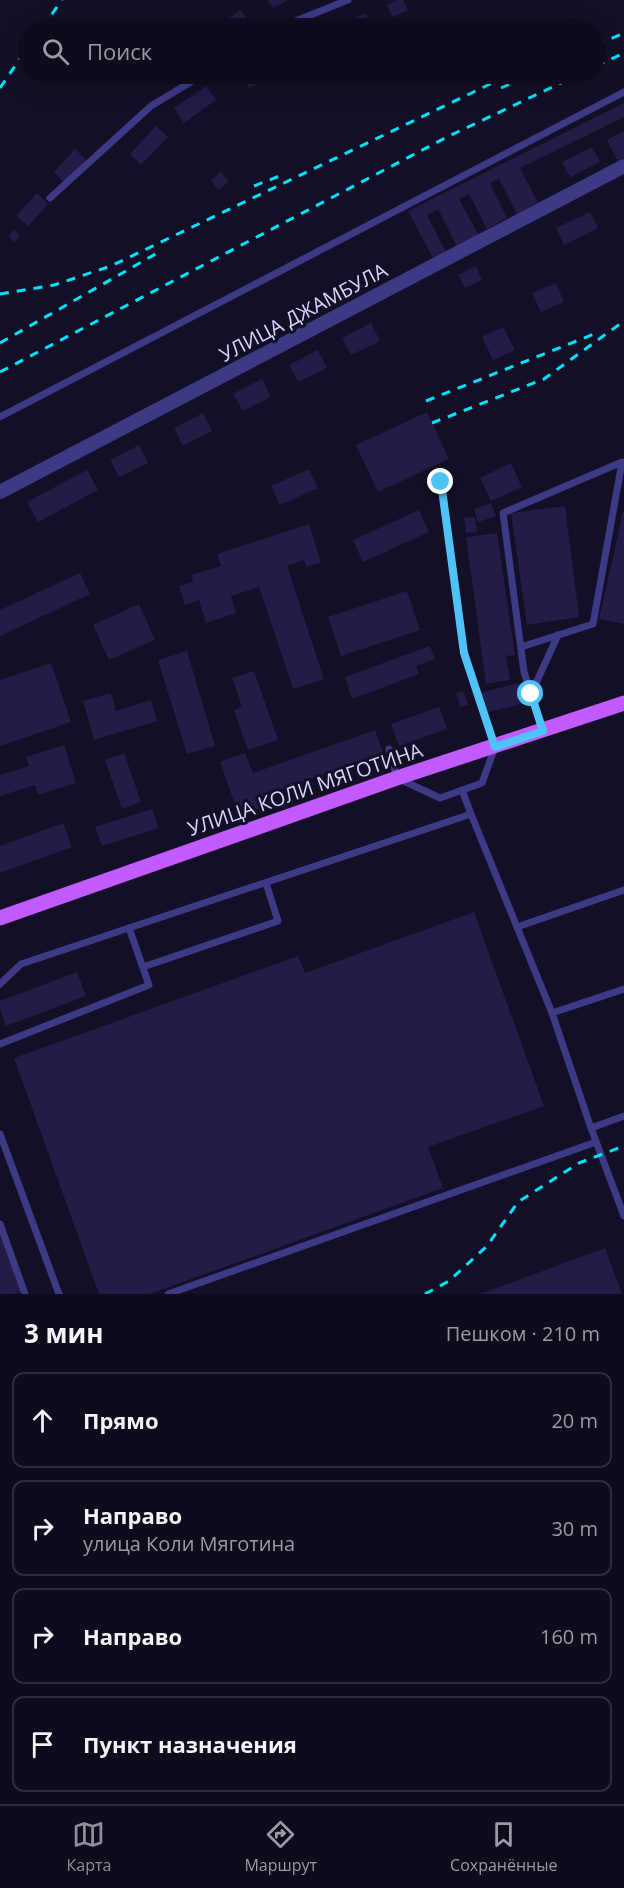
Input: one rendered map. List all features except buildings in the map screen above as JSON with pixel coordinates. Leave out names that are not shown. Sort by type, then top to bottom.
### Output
[{"type":"main road","name":"УЛИЦА КОЛИ МЯГОТИНА","points":[[0,918],[397,778],[624,703]]},
{"type":"street","name":"УЛИЦА ДЖАМБУЛА","points":[[0,492],[624,166]]},
{"type":"lane","points":[[303,18],[348,0]]},
{"type":"lane","points":[[50,198],[151,106],[187,84]]},
{"type":"lane","points":[[0,417],[624,92]]},
{"type":"lane","points":[[521,647],[593,624],[622,462],[503,513],[521,647],[531,694],[543,731]]},
{"type":"lane","points":[[389,749],[397,778],[440,798],[482,783],[495,747],[464,653],[441,482]]},
{"type":"lane","points":[[531,694],[558,635]]},
{"type":"lane","points":[[462,790],[552,1013],[624,1216]]},
{"type":"lane","points":[[0,984],[21,964],[471,814]]},
{"type":"lane","points":[[143,967],[278,921],[266,883]]},
{"type":"lane","points":[[518,927],[624,890]]},
{"type":"lane","points":[[0,1044],[149,985],[129,928]]},
{"type":"lane","points":[[552,1013],[624,989]]},
{"type":"lane","points":[[591,1128],[624,1116]]},
{"type":"lane","points":[[0,1134],[59,1294]]},
{"type":"lane","points":[[168,1294],[596,1142]]},
{"type":"lane","points":[[0,1224],[25,1294]]},
{"type":"railway","points":[[49,18],[62,0]]},
{"type":"railway","points":[[606,41],[624,33]]},
{"type":"railway","points":[[606,61],[624,53]]},
{"type":"railway","points":[[0,88],[18,62]]},
{"type":"railway","points":[[0,294],[54,285],[111,266],[490,84]]},
{"type":"railway","points":[[501,88],[510,84]]},
{"type":"railway","points":[[0,372],[447,137],[559,84]]},
{"type":"railway","points":[[254,186],[282,175]]},
{"type":"railway","points":[[0,343],[159,252]]},
{"type":"railway","points":[[432,423],[544,379],[624,321]]},
{"type":"railway","points":[[426,401],[599,332]]},
{"type":"railway","points":[[425,1294],[449,1281],[487,1246],[518,1202],[579,1163],[624,1146]]},
{"type":"route","points":[[441,482],[464,653],[495,747],[543,731],[531,694]]}]
